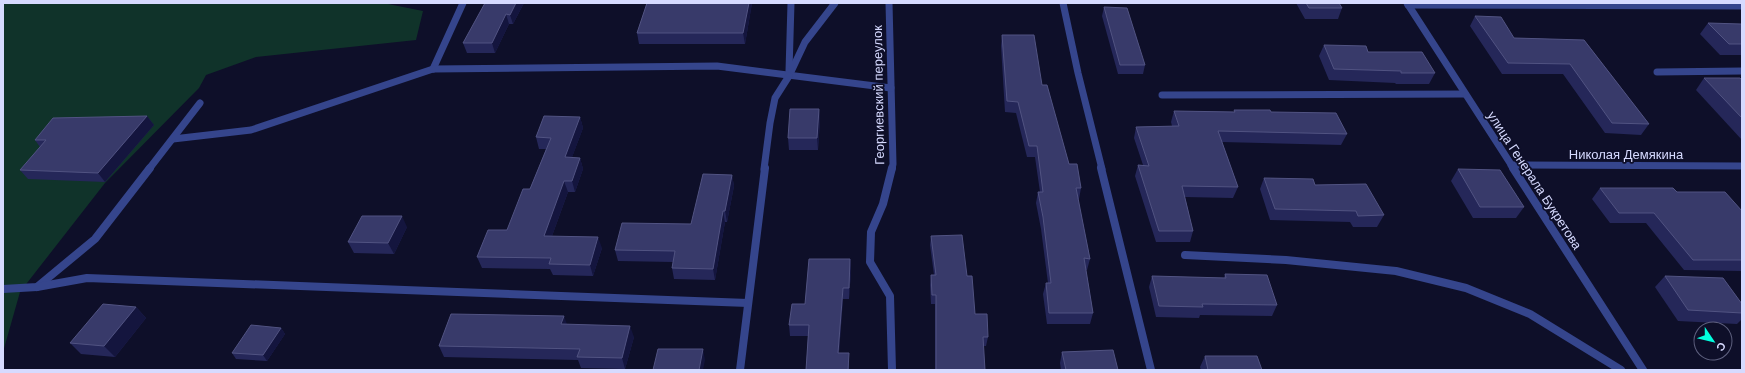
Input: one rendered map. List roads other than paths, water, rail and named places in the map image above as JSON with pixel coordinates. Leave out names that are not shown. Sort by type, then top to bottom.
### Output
[{"type":"street","points":[[433,70],[463,3]]},
{"type":"street","points":[[789,76],[791,3]]},
{"type":"street","points":[[740,370],[770,123],[775,98],[789,76],[805,42],[835,3]]},
{"type":"street","name":"Георгиевский переулок","points":[[889,3],[893,164],[884,204],[871,232],[870,262],[890,296],[892,370]]},
{"type":"street","points":[[1063,3],[1078,72],[1151,370]]},
{"type":"street","points":[[1407,4],[1742,6]]},
{"type":"street","name":"улица Генерала Букретова","points":[[1407,4],[1643,370]]},
{"type":"street","points":[[173,140],[251,130],[433,70],[717,66],[891,88]]},
{"type":"street","points":[[1657,72],[1742,71]]},
{"type":"street","points":[[1162,95],[1466,94]]},
{"type":"street","points":[[37,288],[95,239],[173,140],[200,102]]},
{"type":"street","name":"Николая Демякина","points":[[1511,165],[1742,166]]},
{"type":"street","points":[[1185,254],[1286,260],[1396,272],[1466,288],[1530,314],[1621,370]]},
{"type":"street","points":[[3,289],[37,288],[86,278],[748,303]]}]
